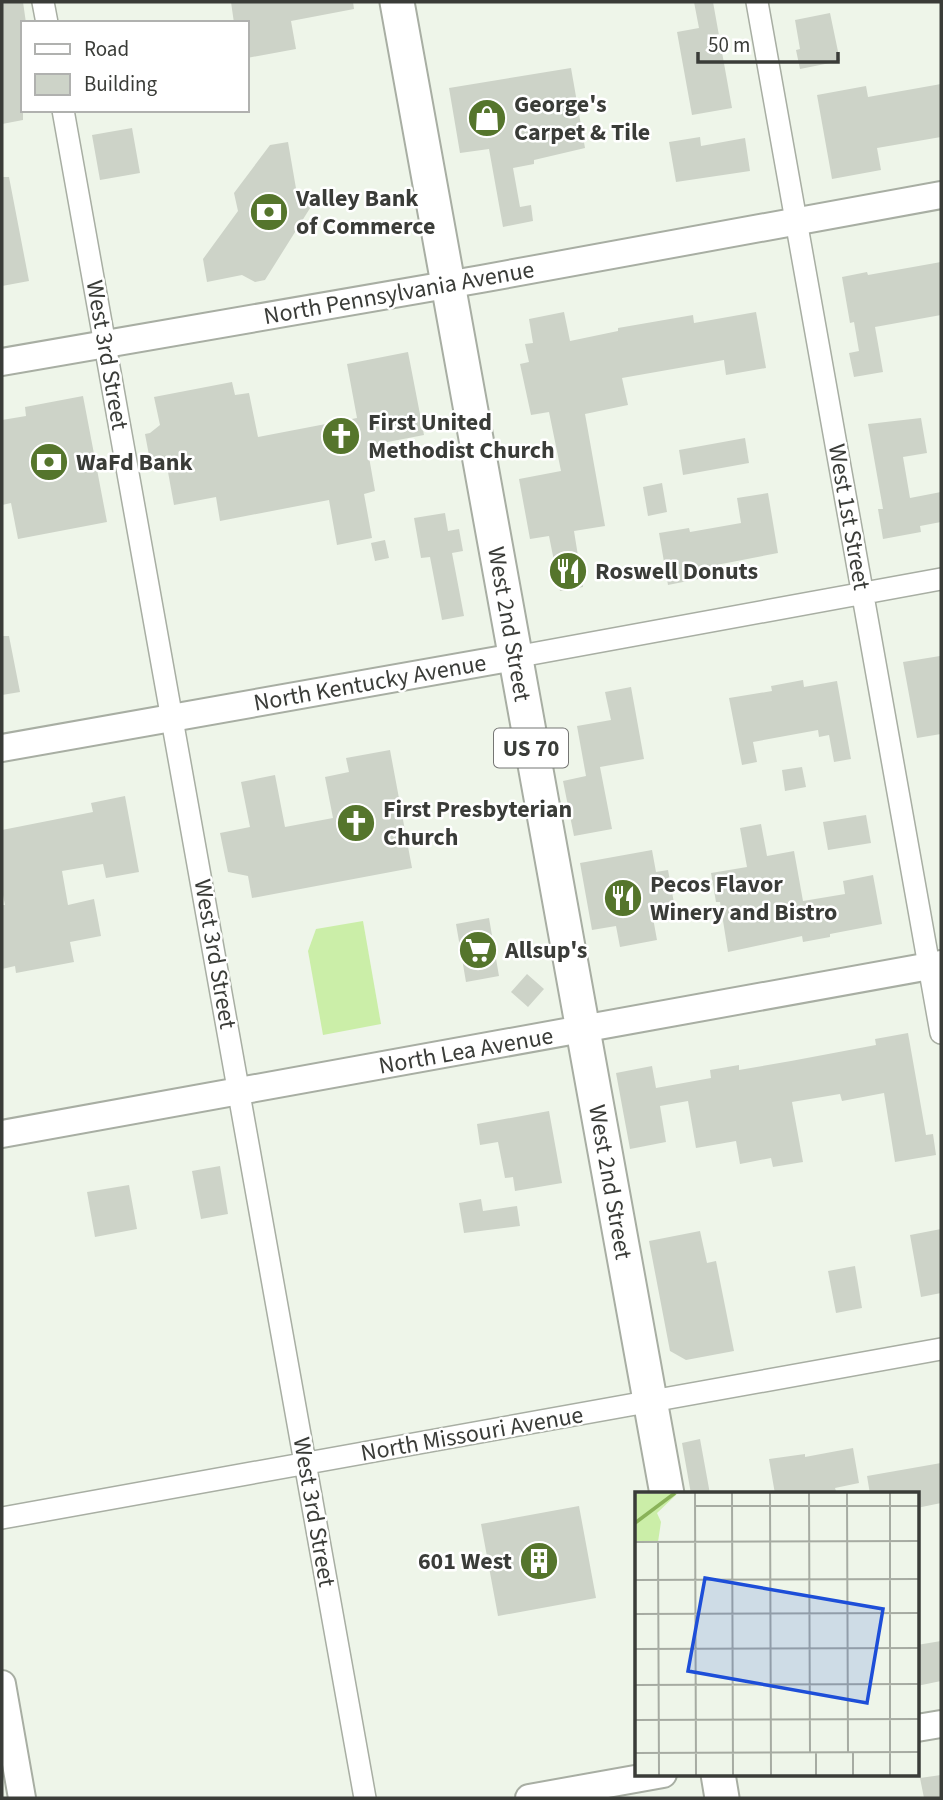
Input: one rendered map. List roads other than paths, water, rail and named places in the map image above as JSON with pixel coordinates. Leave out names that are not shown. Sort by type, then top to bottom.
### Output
[{"type":"main road","name":"West 2nd Street","points":[[397,2],[667,1492]]},
{"type":"main road","points":[[718,1776],[722,1798]]},
{"type":"street","points":[[43,2],[47,21]]},
{"type":"street","name":"West 1st Street","points":[[757,2],[863,593],[935,965],[941,1033]]},
{"type":"street","name":"West 3rd Street","points":[[63,112],[365,1798]]},
{"type":"street","name":"North Pennsylvania Avenue","points":[[2,362],[449,285],[941,195]]},
{"type":"street","name":"North Kentucky Avenue","points":[[2,748],[941,579]]},
{"type":"street","name":"North Lea Avenue","points":[[2,1134],[935,965]]},
{"type":"street","name":"North Missouri Avenue","points":[[2,1518],[941,1349]]},
{"type":"street","points":[[2,1684],[22,1798]]},
{"type":"street","points":[[918,1728],[941,1724]]},
{"type":"street","points":[[528,1798],[652,1776]]},
{"type":"place","name":"George's Carpet & Tile","points":[[487,118]]},
{"type":"place","name":"Valley Bank of Commerce","points":[[269,212]]},
{"type":"place","name":"First United Methodist Church","points":[[341,436]]},
{"type":"place","name":"WaFd Bank","points":[[49,462]]},
{"type":"place","name":"Roswell Donuts","points":[[568,571]]},
{"type":"place","name":"First Presbyterian Church","points":[[356,823]]},
{"type":"place","name":"Pecos Flavor Winery and Bistro","points":[[623,898]]},
{"type":"place","name":"Allsup's","points":[[478,950]]},
{"type":"place","name":"601 West","points":[[539,1561]]}]
